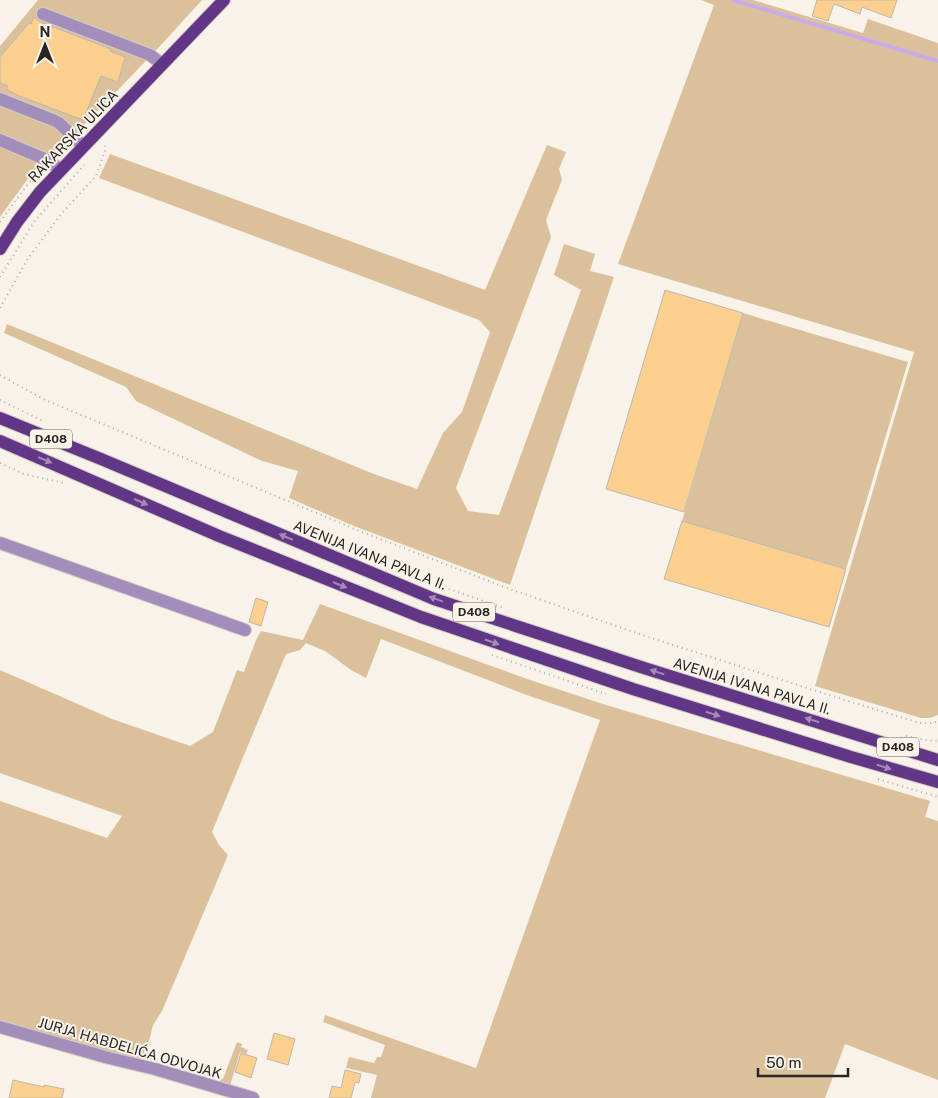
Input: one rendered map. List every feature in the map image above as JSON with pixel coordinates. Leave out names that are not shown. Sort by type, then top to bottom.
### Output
[{"type":"main road","name":"RAKARSKA ULICA","points":[[0,249],[17,222],[40,192],[224,0]]},
{"type":"main road","name":"AVENIJA IVANA PAVLA II.","points":[[0,418],[434,599],[644,668],[938,760]]},
{"type":"main road","name":"D408","points":[[0,441],[219,536],[420,617],[633,689],[938,782]]},
{"type":"street","points":[[43,14],[150,55],[162,64]]},
{"type":"street","points":[[0,100],[59,123],[84,146]]},
{"type":"street","points":[[0,140],[47,160],[61,170]]},
{"type":"street","points":[[0,543],[244,630]]},
{"type":"street","name":"JURJA HABDELIĆA ODVOJAK","points":[[0,1027],[109,1058],[155,1068],[252,1098]]},
{"type":"path","points":[[0,308],[27,260],[62,213],[96,176],[105,151],[104,125]]},
{"type":"path","points":[[0,277],[34,222],[86,163]]},
{"type":"path","points":[[0,375],[43,399],[362,532],[507,588],[645,636],[848,702],[920,723],[938,721]]},
{"type":"path","points":[[0,400],[42,421]]},
{"type":"path","points":[[421,579],[509,610]]},
{"type":"path","points":[[904,736],[938,741]]},
{"type":"shaded area","points":[[38,0],[202,0],[92,117],[27,180],[0,217],[0,46]]},
{"type":"shaded area","points":[[701,0],[753,0],[863,33],[868,19],[938,43],[938,715],[930,718],[921,718],[815,686],[914,352],[618,264],[714,5]]},
{"type":"shaded area","points":[[547,145],[566,152],[559,169],[562,180],[546,220],[551,237],[456,488],[468,511],[499,515],[581,290],[554,275],[564,244],[595,254],[590,271],[614,277],[510,585],[354,526],[289,498],[298,471],[262,461],[136,401],[126,387],[4,333],[7,324],[374,474],[417,489],[443,433],[462,412],[490,332],[479,320],[99,178],[110,154],[485,290]]},
{"type":"shaded area","points":[[743,313],[908,362],[846,569],[682,521]]},
{"type":"shaded area","points":[[320,604],[530,680],[606,705],[930,801],[925,817],[938,821],[938,1080],[845,1044],[825,1098],[371,1098],[377,1075],[346,1068],[349,1057],[374,1063],[377,1057],[381,1057],[385,1045],[323,1022],[325,1015],[476,1068],[600,720],[524,694],[381,639],[366,678],[351,670],[325,651],[306,643],[300,650],[286,654],[212,832],[219,845],[228,855],[162,1011],[153,1025],[144,1061],[0,1024],[0,801],[107,838],[122,816],[0,773],[0,670],[112,719],[190,746],[213,732],[237,670],[244,672],[261,631],[303,640]]},
{"type":"shaded area","points":[[237,1042],[242,1044],[241,1047],[248,1050],[246,1054],[240,1052],[230,1086],[219,1083],[221,1078],[223,1079]]},
{"type":"building","points":[[817,0],[897,0],[891,18],[862,7],[860,14],[834,4],[828,21],[812,16]]},
{"type":"building","points":[[34,17],[40,22],[111,49],[110,51],[125,57],[118,82],[101,76],[83,120],[17,95],[6,89],[8,86],[0,83],[0,57],[29,23],[31,24]]},
{"type":"building","points":[[665,290],[743,313],[684,512],[606,489]]},
{"type":"building","points":[[682,521],[846,569],[829,627],[664,579]]},
{"type":"building","points":[[256,598],[268,602],[261,626],[249,622]]},
{"type":"building","points":[[274,1033],[295,1039],[288,1065],[267,1059]]},
{"type":"building","points":[[241,1053],[257,1058],[251,1078],[235,1072]]},
{"type":"building","points":[[345,1070],[361,1074],[359,1083],[355,1082],[351,1098],[329,1098],[332,1086],[341,1088]]},
{"type":"building","points":[[13,1080],[44,1087],[44,1085],[64,1089],[62,1098],[9,1098]]},
{"type":"waterway","points":[[733,0],[938,61]]}]
